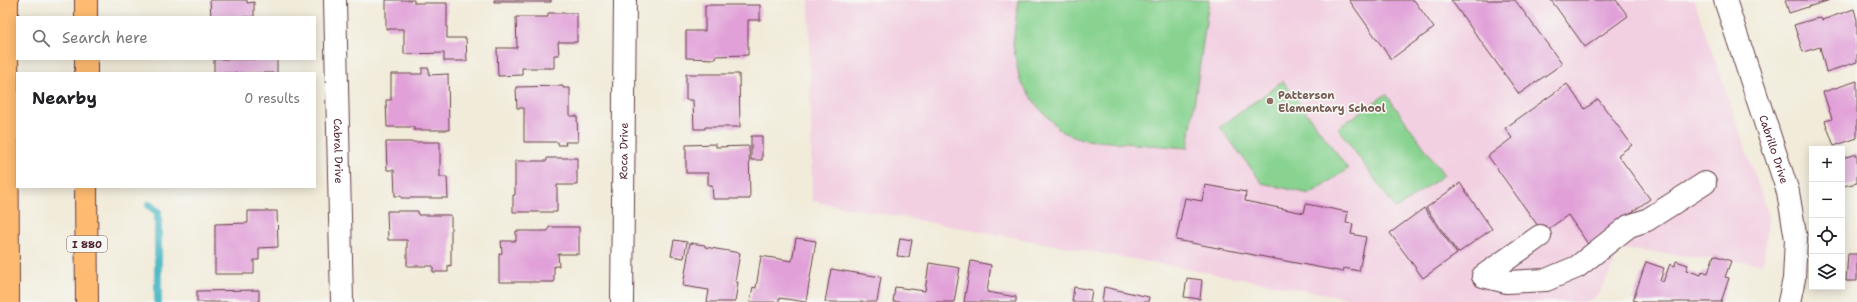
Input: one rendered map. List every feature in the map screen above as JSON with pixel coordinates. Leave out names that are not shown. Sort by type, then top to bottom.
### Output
[{"type":"highway","points":[[6,0],[8,302]]},
{"type":"highway","points":[[86,0],[86,16]]},
{"type":"highway","points":[[86,60],[86,72]]},
{"type":"highway","name":"I 880","points":[[86,188],[87,302]]},
{"type":"street","name":"Cabral Drive","points":[[335,0],[342,302]]},
{"type":"street","name":"Roca Drive","points":[[622,302],[625,0]]},
{"type":"street","name":"Cabrillo Drive","points":[[1725,0],[1788,192],[1796,239],[1794,279],[1789,302]]},
{"type":"street","points":[[1540,236],[1483,276],[1507,282],[1546,280],[1577,267],[1629,226],[1647,220],[1705,183]]},
{"type":"shaded area","name":"Patterson Elementary School","points":[[809,0],[1694,0],[1769,216],[1763,264],[1621,249],[1600,293],[1587,302],[1370,302],[812,201]]},
{"type":"green space","points":[[1018,0],[1209,0],[1188,148],[1085,140],[1062,132],[1038,107],[1020,81],[1013,45]]},
{"type":"green space","points":[[1283,81],[1348,169],[1310,194],[1262,183],[1220,127]]},
{"type":"green space","points":[[1386,94],[1444,175],[1396,209],[1338,128]]},
{"type":"building","points":[[210,0],[247,0],[247,3],[254,2],[254,16],[211,16]]},
{"type":"building","points":[[386,0],[414,0],[414,3],[447,3],[447,38],[466,38],[467,61],[444,61],[444,53],[404,54],[404,29],[386,29]]},
{"type":"building","points":[[494,0],[551,0],[551,2],[494,2]]},
{"type":"building","points":[[1349,0],[1414,0],[1434,28],[1391,59]]},
{"type":"building","points":[[1451,0],[1515,0],[1562,64],[1519,94]]},
{"type":"building","points":[[1551,0],[1616,0],[1628,16],[1585,47]]},
{"type":"building","points":[[1785,0],[1830,0],[1789,13]]},
{"type":"building","points":[[705,5],[760,5],[760,20],[748,20],[748,55],[715,56],[716,59],[686,58],[686,31],[705,31]]},
{"type":"building","points":[[1854,9],[1857,20],[1857,62],[1826,72],[1820,47],[1803,52],[1794,25],[1821,17],[1822,20]]},
{"type":"building","points":[[548,13],[577,13],[577,42],[558,42],[559,55],[554,55],[554,68],[522,68],[522,75],[498,76],[497,48],[517,48],[516,17],[548,17]]},
{"type":"building","points":[[214,60],[277,60],[277,72],[214,72]]},
{"type":"building","points":[[422,68],[429,68],[429,75],[448,74],[449,130],[414,130],[414,127],[387,127],[386,100],[391,100],[391,74],[422,74]]},
{"type":"building","points":[[686,74],[739,74],[740,127],[705,127],[705,129],[694,129],[693,100],[686,100]]},
{"type":"building","points":[[1857,81],[1857,138],[1834,146],[1825,121],[1832,119],[1823,92]]},
{"type":"building","points":[[1567,84],[1585,109],[1598,99],[1632,145],[1618,155],[1650,199],[1588,244],[1568,215],[1543,233],[1488,156],[1512,138],[1505,128]]},
{"type":"building","points":[[563,86],[563,88],[570,88],[570,116],[577,116],[578,142],[565,142],[566,145],[558,145],[558,142],[524,142],[524,108],[517,108],[516,87]]},
{"type":"building","points":[[751,136],[762,136],[762,160],[751,160]]},
{"type":"building","points":[[386,142],[440,142],[440,177],[447,177],[448,198],[401,198],[401,196],[395,196],[394,170],[387,170]]},
{"type":"building","points":[[716,144],[716,147],[749,146],[750,199],[713,199],[712,185],[708,185],[708,173],[686,173],[686,145]]},
{"type":"building","points":[[1857,154],[1857,183],[1845,186],[1845,157]]},
{"type":"building","points":[[547,158],[577,158],[577,185],[557,185],[557,212],[513,212],[513,195],[515,195],[515,161],[547,161]]},
{"type":"building","points":[[1460,183],[1492,229],[1458,253],[1426,208]]},
{"type":"building","points":[[1205,185],[1246,192],[1245,201],[1304,213],[1306,204],[1348,212],[1346,223],[1353,224],[1351,234],[1366,237],[1359,271],[1344,268],[1343,272],[1176,240],[1185,198],[1202,201]]},
{"type":"building","points":[[1424,208],[1457,254],[1423,278],[1390,233]]},
{"type":"building","points":[[248,211],[277,211],[278,247],[259,248],[259,260],[254,260],[254,274],[215,274],[215,224],[248,223]]},
{"type":"building","points":[[387,211],[418,211],[418,215],[451,215],[451,266],[448,265],[448,272],[433,272],[433,266],[407,266],[407,240],[388,240]]},
{"type":"building","points":[[549,227],[579,227],[579,254],[558,254],[559,266],[554,266],[554,282],[499,282],[499,254],[502,253],[501,241],[516,241],[516,231],[548,231]]},
{"type":"building","points":[[796,238],[816,241],[806,302],[779,298],[779,302],[750,302],[753,287],[756,288],[761,256],[792,261]]},
{"type":"building","points":[[900,238],[912,240],[909,257],[897,256]]},
{"type":"building","points":[[674,240],[687,242],[684,258],[671,256]]},
{"type":"building","points":[[690,243],[740,253],[735,282],[738,282],[735,302],[707,302],[709,290],[683,286]]},
{"type":"building","points":[[1848,254],[1857,254],[1857,281],[1846,281]]},
{"type":"building","points":[[1714,255],[1731,261],[1725,277],[1729,278],[1721,302],[1639,302],[1633,300],[1646,262],[1664,268],[1660,281],[1663,282],[1670,264],[1675,266],[1676,261],[1688,265],[1686,270],[1701,275],[1702,271],[1708,273]]},
{"type":"building","points":[[971,261],[991,265],[987,292],[1016,297],[1016,302],[964,302]]},
{"type":"building","points":[[929,263],[960,268],[954,302],[893,302],[895,287],[925,291]]},
{"type":"building","points":[[831,269],[881,277],[877,302],[825,302]]},
{"type":"building","points":[[1187,278],[1202,280],[1200,299],[1184,297]]},
{"type":"building","points":[[1074,287],[1092,290],[1090,302],[1072,302]]},
{"type":"building","points":[[1104,287],[1149,297],[1148,302],[1102,302]]},
{"type":"building","points":[[259,290],[259,302],[197,302],[197,291]]},
{"type":"waterway","points":[[149,205],[158,212],[158,302]]},
{"type":"place","name":"Patterson Elementary School","points":[[1270,101]]}]
